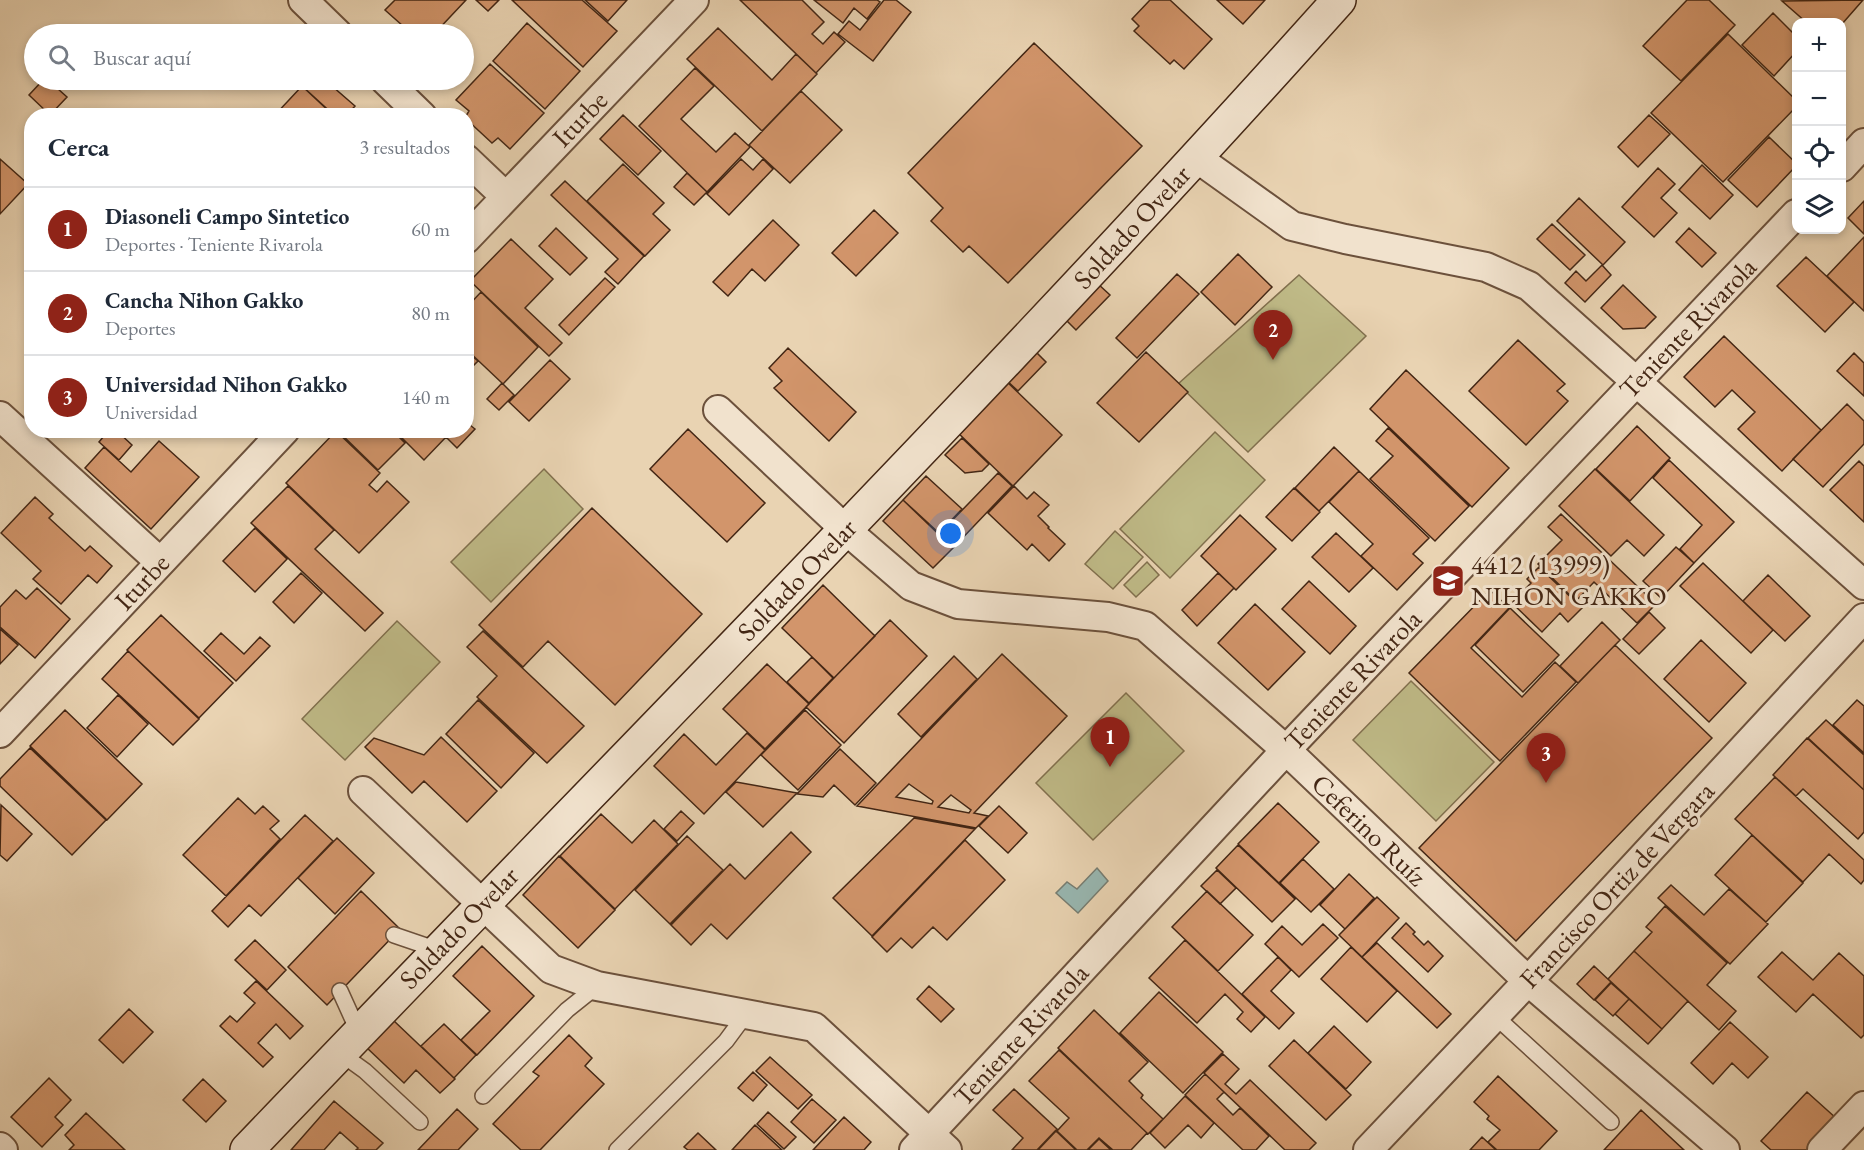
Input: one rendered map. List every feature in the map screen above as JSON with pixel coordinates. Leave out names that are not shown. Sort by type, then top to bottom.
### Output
[{"type":"main road","name":"Soldado Ovelar","points":[[247,1150],[481,905],[846,530],[1197,158],[1339,0]]},
{"type":"street","points":[[303,0],[328,24]]},
{"type":"street","name":"Iturbe","points":[[474,231],[694,0]]},
{"type":"street","points":[[395,90],[414,108]]},
{"type":"street","points":[[1846,163],[1864,143]]},
{"type":"street","points":[[1197,158],[1292,226],[1486,267],[1529,286],[1864,585]]},
{"type":"street","points":[[474,167],[506,197]]},
{"type":"street","name":"Teniente Rivarola","points":[[931,1145],[1286,750],[1792,219]]},
{"type":"street","name":"Ceferino Ruíz","points":[[718,410],[846,530],[911,586],[958,604],[1108,617],[1145,626],[1286,750],[1528,981],[1725,1150]]},
{"type":"street","points":[[0,416],[24,438]]},
{"type":"street","points":[[24,438],[160,562]]},
{"type":"street","name":"Iturbe","points":[[0,733],[277,438]]},
{"type":"street","name":"Francisco Ortiz de Vergara","points":[[1368,1150],[1864,618]]},
{"type":"street","points":[[363,791],[551,969],[597,986],[814,1027],[931,1145]]},
{"type":"street","points":[[1822,1150],[1864,1106]]},
{"type":"lane","points":[[394,935],[438,950]]},
{"type":"lane","points":[[483,1096],[567,1010],[597,986]]},
{"type":"lane","points":[[340,991],[350,1043],[365,1071],[420,1122]]},
{"type":"lane","points":[[617,1150],[726,1041],[746,1014]]},
{"type":"lane","points":[[1495,1016],[1611,1122]]},
{"type":"shaded area","points":[[1299,275],[1366,336],[1248,452],[1178,384]]},
{"type":"shaded area","points":[[1215,432],[1265,480],[1170,578],[1120,529]]},
{"type":"shaded area","points":[[544,469],[583,509],[491,602],[451,562]]},
{"type":"shaded area","points":[[1115,531],[1143,557],[1113,589],[1085,564]]},
{"type":"shaded area","points":[[1147,562],[1159,575],[1136,597],[1124,585]]},
{"type":"shaded area","points":[[397,621],[440,662],[345,760],[302,719]]},
{"type":"shaded area","points":[[1411,681],[1494,762],[1436,821],[1353,740]]},
{"type":"shaded area","points":[[1126,693],[1184,751],[1093,840],[1036,783]]},
{"type":"water","points":[[1097,868],[1108,881],[1078,913],[1056,893],[1067,882],[1077,889]]},
{"type":"building","points":[[395,0],[466,0],[443,24],[401,24],[385,10]]},
{"type":"building","points":[[476,0],[499,0],[488,11]]},
{"type":"building","points":[[512,0],[582,0],[617,31],[583,67]]},
{"type":"building","points":[[585,0],[627,0],[608,21]]},
{"type":"building","points":[[740,0],[802,0],[824,22],[812,34],[823,44],[834,32],[845,42],[816,73]]},
{"type":"building","points":[[814,0],[877,0],[880,2],[867,19],[854,8],[843,23]]},
{"type":"building","points":[[884,0],[896,0],[911,12],[873,61],[838,34],[849,21],[860,30]]},
{"type":"building","points":[[1150,0],[1170,0],[1212,39],[1184,69],[1174,60],[1170,64],[1134,31],[1139,26],[1132,19]]},
{"type":"building","points":[[1217,0],[1265,0],[1243,24]]},
{"type":"building","points":[[1687,0],[1709,0],[1735,25],[1681,81],[1643,46]]},
{"type":"building","points":[[1863,0],[1846,19],[1801,18],[1782,1]]},
{"type":"building","points":[[1773,13],[1792,32],[1792,56],[1774,76],[1742,45]]},
{"type":"building","points":[[527,23],[580,71],[545,109],[493,61]]},
{"type":"building","points":[[718,28],[772,80],[796,54],[817,74],[762,131],[687,59]]},
{"type":"building","points":[[1728,34],[1792,96],[1792,111],[1723,182],[1651,113]]},
{"type":"building","points":[[1034,43],[1142,146],[1008,283],[969,246],[963,252],[931,221],[943,208],[908,173]]},
{"type":"building","points":[[490,64],[544,113],[510,149],[498,138],[492,143],[474,126],[474,108],[465,108],[456,100],[465,90],[474,90],[474,81]]},
{"type":"building","points":[[695,68],[714,86],[681,119],[716,152],[735,133],[750,147],[707,192],[639,126]]},
{"type":"building","points":[[34,90],[59,90],[67,97],[57,108],[43,108],[29,95]]},
{"type":"building","points":[[298,90],[306,90],[325,108],[281,108]]},
{"type":"building","points":[[306,90],[337,90],[355,106],[353,108],[326,108]]},
{"type":"building","points":[[801,91],[842,130],[790,183],[749,145]]},
{"type":"building","points":[[623,115],[661,151],[638,175],[600,139]]},
{"type":"building","points":[[1649,115],[1670,134],[1638,167],[1618,147]]},
{"type":"building","points":[[1769,137],[1792,159],[1792,170],[1757,207],[1728,180]]},
{"type":"building","points":[[0,159],[24,180],[24,188],[0,214]]},
{"type":"building","points":[[741,159],[753,170],[763,159],[773,169],[729,215],[707,194]]},
{"type":"building","points":[[623,164],[664,203],[653,214],[670,230],[645,256],[587,201]]},
{"type":"building","points":[[1702,165],[1733,195],[1710,219],[1679,190]]},
{"type":"building","points":[[1658,168],[1675,184],[1661,198],[1677,213],[1654,237],[1622,207]]},
{"type":"building","points":[[687,173],[707,192],[694,205],[674,187]]},
{"type":"building","points":[[565,181],[644,256],[618,284],[605,272],[618,259],[551,195]]},
{"type":"building","points":[[1579,198],[1625,242],[1603,265],[1557,221]]},
{"type":"building","points":[[1864,201],[1864,234],[1848,218]]},
{"type":"building","points":[[874,210],[898,233],[856,276],[832,253]]},
{"type":"building","points":[[773,220],[799,245],[765,281],[752,269],[728,296],[713,282]]},
{"type":"building","points":[[1552,224],[1585,255],[1570,270],[1537,239]]},
{"type":"building","points":[[556,228],[587,258],[570,275],[539,246]]},
{"type":"building","points":[[1689,228],[1716,253],[1702,267],[1676,242]]},
{"type":"building","points":[[1864,237],[1864,311],[1827,276]]},
{"type":"building","points":[[511,239],[553,279],[525,308],[562,343],[549,356],[474,285],[474,277]]},
{"type":"building","points":[[1238,254],[1272,287],[1235,325],[1201,292]]},
{"type":"building","points":[[1806,257],[1854,302],[1825,332],[1777,286]]},
{"type":"building","points":[[1602,265],[1611,275],[1585,302],[1565,283],[1576,271],[1586,281]]},
{"type":"building","points":[[1177,274],[1199,294],[1137,358],[1116,338]]},
{"type":"building","points":[[605,278],[615,287],[569,335],[559,325]]},
{"type":"building","points":[[1097,283],[1110,295],[1076,330],[1064,318]]},
{"type":"building","points":[[1623,285],[1656,317],[1645,328],[1623,329],[1601,308]]},
{"type":"building","points":[[481,292],[538,347],[503,384],[474,357],[474,299]]},
{"type":"building","points":[[1724,336],[1821,430],[1782,471],[1738,429],[1755,412],[1732,390],[1715,407],[1684,377]]},
{"type":"building","points":[[1518,340],[1565,384],[1557,391],[1568,401],[1526,445],[1469,391]]},
{"type":"building","points":[[788,348],[856,412],[829,441],[774,388],[782,381],[769,368]]},
{"type":"building","points":[[1032,348],[1046,362],[1018,391],[1004,378]]},
{"type":"building","points":[[1146,352],[1188,392],[1139,442],[1097,403]]},
{"type":"building","points":[[1854,353],[1864,363],[1864,396],[1837,371]]},
{"type":"building","points":[[550,360],[570,379],[529,421],[509,402]]},
{"type":"building","points":[[1406,370],[1509,468],[1472,507],[1370,409]]},
{"type":"building","points":[[1003,378],[1062,435],[1013,486],[954,429]]},
{"type":"building","points":[[502,383],[514,395],[499,410],[487,399]]},
{"type":"building","points":[[1847,404],[1864,421],[1864,444],[1823,487],[1793,459]]},
{"type":"building","points":[[1637,426],[1670,458],[1630,501],[1596,469]]},
{"type":"building","points":[[1388,428],[1469,506],[1435,541],[1370,479],[1393,456],[1376,441]]},
{"type":"building","points":[[688,429],[765,503],[727,542],[650,469]]},
{"type":"building","points":[[102,438],[125,438],[132,445],[119,460],[99,442]]},
{"type":"building","points":[[329,438],[343,438],[380,473],[369,485],[377,492],[387,481],[409,502],[359,553],[286,483]]},
{"type":"building","points":[[345,438],[400,438],[405,443],[378,470]]},
{"type":"building","points":[[402,438],[445,438],[424,460]]},
{"type":"building","points":[[447,438],[466,438],[457,448]]},
{"type":"building","points":[[962,438],[989,464],[982,471],[965,473],[945,455]]},
{"type":"building","points":[[159,441],[199,477],[151,529],[85,468],[104,447],[131,472]]},
{"type":"building","points":[[1334,447],[1359,471],[1319,511],[1295,488]]},
{"type":"building","points":[[1669,460],[1734,522],[1694,563],[1680,549],[1702,525],[1653,478]]},
{"type":"building","points":[[1859,461],[1864,466],[1864,522],[1830,490]]},
{"type":"building","points":[[1595,469],[1664,535],[1644,556],[1627,540],[1611,556],[1559,506]]},
{"type":"building","points":[[1359,471],[1429,538],[1413,554],[1423,563],[1397,590],[1361,556],[1373,544],[1329,502]]},
{"type":"building","points":[[998,473],[1012,486],[954,547],[940,533]]},
{"type":"building","points":[[926,476],[962,509],[939,533],[903,500]]},
{"type":"building","points":[[288,486],[334,530],[315,549],[383,613],[365,631],[251,523]]},
{"type":"building","points":[[1014,486],[1027,499],[1034,492],[1049,505],[1038,516],[1065,544],[1049,561],[1032,544],[1027,550],[988,513]]},
{"type":"building","points":[[1294,488],[1320,512],[1292,541],[1266,517]]},
{"type":"building","points":[[35,497],[53,514],[49,518],[85,551],[90,546],[112,566],[97,583],[88,575],[61,604],[33,579],[41,571],[1,533]]},
{"type":"building","points":[[903,500],[953,548],[933,568],[883,521]]},
{"type":"building","points":[[592,508],[702,614],[615,705],[548,641],[523,667],[479,625]]},
{"type":"building","points":[[1561,514],[1656,604],[1637,623],[1594,582],[1576,601],[1538,564],[1562,540],[1548,527]]},
{"type":"building","points":[[1240,515],[1276,549],[1236,590],[1201,556]]},
{"type":"building","points":[[255,528],[287,559],[255,592],[223,561]]},
{"type":"building","points":[[1336,533],[1373,568],[1349,592],[1312,557]]},
{"type":"building","points":[[1676,547],[1694,563],[1661,598],[1643,581]]},
{"type":"building","points":[[1703,563],[1773,630],[1751,653],[1680,586]]},
{"type":"building","points":[[1539,567],[1582,608],[1568,622],[1560,613],[1542,632],[1512,603],[1531,583],[1527,579]]},
{"type":"building","points":[[301,573],[322,593],[294,623],[273,602]]},
{"type":"building","points":[[1218,573],[1234,588],[1197,626],[1182,610]]},
{"type":"building","points":[[1768,575],[1810,616],[1785,641],[1743,601]]},
{"type":"building","points":[[1309,581],[1356,626],[1330,654],[1282,609]]},
{"type":"building","points":[[823,585],[875,636],[834,678],[782,628]]},
{"type":"building","points":[[37,588],[70,619],[35,658],[0,627],[0,607],[16,590],[26,599]]},
{"type":"building","points":[[1490,590],[1509,608],[1471,648],[1522,697],[1555,662],[1576,682],[1500,761],[1409,673]]},
{"type":"building","points":[[1255,604],[1305,652],[1268,690],[1218,643]]},
{"type":"building","points":[[1510,608],[1559,655],[1523,692],[1475,645]]},
{"type":"building","points":[[1649,612],[1665,628],[1639,654],[1623,639]]},
{"type":"building","points":[[161,615],[233,683],[199,718],[127,650]]},
{"type":"building","points":[[890,620],[927,656],[844,743],[806,707]]},
{"type":"building","points":[[1602,622],[1620,640],[1578,683],[1560,666]]},
{"type":"building","points":[[0,629],[18,645],[0,664]]},
{"type":"building","points":[[483,631],[584,726],[547,763],[477,697],[497,676],[467,647]]},
{"type":"building","points":[[221,633],[244,654],[260,637],[270,646],[236,681],[204,651]]},
{"type":"building","points":[[1701,640],[1746,683],[1709,722],[1664,679]]},
{"type":"building","points":[[1615,645],[1712,738],[1516,941],[1419,848]]},
{"type":"building","points":[[128,651],[199,719],[173,745],[102,679]]},
{"type":"building","points":[[1002,654],[1067,716],[974,813],[988,816],[976,828],[857,806]],"holes":[[[909,784],[933,801],[932,804],[896,797]],[[951,795],[971,810],[969,813],[938,807]]]},
{"type":"building","points":[[954,656],[977,679],[921,737],[898,714]]},
{"type":"building","points":[[812,657],[833,678],[809,703],[787,682]]},
{"type":"building","points":[[767,664],[809,704],[765,749],[723,709]]},
{"type":"building","points":[[118,695],[148,724],[117,757],[87,728]]},
{"type":"building","points":[[478,700],[534,753],[501,788],[446,734]]},
{"type":"building","points":[[1857,700],[1864,706],[1864,753],[1833,725]]},
{"type":"building","points":[[65,710],[142,784],[107,820],[30,746]]},
{"type":"building","points":[[805,710],[841,745],[798,790],[761,755]]},
{"type":"building","points":[[1826,720],[1864,755],[1864,790],[1808,738]]},
{"type":"building","points":[[747,733],[765,750],[704,814],[654,766],[684,734],[716,765]]},
{"type":"building","points":[[441,737],[497,791],[467,822],[424,781],[412,793],[365,747],[374,738],[424,755]]},
{"type":"building","points":[[1807,738],[1864,790],[1864,832],[1858,839],[1803,789],[1796,796],[1773,775]]},
{"type":"building","points":[[30,748],[106,820],[72,855],[0,786],[0,779]]},
{"type":"building","points":[[840,749],[876,783],[855,805],[834,785],[823,797],[797,794]]},
{"type":"building","points":[[1775,777],[1864,860],[1864,880],[1861,884],[1829,854],[1803,882],[1735,819]]},
{"type":"building","points":[[736,782],[797,793],[763,827],[726,792]]},
{"type":"building","points":[[238,798],[255,814],[263,806],[279,821],[270,829],[280,839],[226,896],[183,855]]},
{"type":"building","points":[[1278,803],[1319,842],[1279,883],[1238,844]]},
{"type":"building","points":[[1,805],[32,834],[7,861],[0,855]]},
{"type":"building","points":[[999,806],[1027,833],[1008,853],[979,826]]},
{"type":"building","points":[[681,811],[694,823],[677,841],[664,829]]},
{"type":"building","points":[[601,814],[632,843],[654,820],[678,844],[615,909],[560,856]]},
{"type":"building","points":[[305,815],[333,841],[261,916],[249,905],[228,927],[212,911]]},
{"type":"building","points":[[914,818],[975,829],[872,936],[833,898]]},
{"type":"building","points":[[791,832],[811,852],[727,939],[711,924],[691,945],[671,925],[730,864],[745,879]]},
{"type":"building","points":[[1752,835],[1803,883],[1766,922],[1715,875]]},
{"type":"building","points":[[687,836],[723,870],[670,924],[635,890]]},
{"type":"building","points":[[337,838],[374,873],[335,914],[298,878]]},
{"type":"building","points":[[965,840],[1005,880],[947,940],[933,927],[912,948],[901,938],[887,952],[872,937]]},
{"type":"building","points":[[1238,845],[1295,899],[1272,922],[1216,868]]},
{"type":"building","points":[[559,856],[615,910],[578,948],[523,895]]},
{"type":"building","points":[[1303,859],[1334,889],[1311,912],[1280,883]]},
{"type":"building","points":[[1217,870],[1236,888],[1220,904],[1201,886]]},
{"type":"building","points":[[1349,874],[1374,898],[1345,929],[1320,905]]},
{"type":"building","points":[[1671,885],[1704,915],[1729,889],[1768,924],[1730,964],[1658,898]]},
{"type":"building","points":[[361,891],[400,929],[327,1005],[288,967]]},
{"type":"building","points":[[1207,891],[1253,935],[1218,971],[1172,927]]},
{"type":"building","points":[[1377,897],[1399,918],[1362,957],[1339,935]]},
{"type":"building","points":[[1665,906],[1727,963],[1707,985],[1736,1011],[1719,1030],[1634,951],[1652,932],[1646,927]]},
{"type":"building","points":[[1406,923],[1424,945],[1428,941],[1443,956],[1428,972],[1392,938]]},
{"type":"building","points":[[1323,924],[1338,938],[1299,977],[1265,944],[1282,926],[1302,945]]},
{"type":"building","points":[[255,940],[286,970],[267,990],[235,960]]},
{"type":"building","points":[[1185,940],[1265,1017],[1251,1032],[1237,1019],[1243,1012],[1225,994],[1197,1023],[1149,978]]},
{"type":"building","points":[[1377,943],[1451,1014],[1437,1028],[1362,957]]},
{"type":"building","points":[[482,946],[534,996],[477,1055],[461,1040],[490,1011],[453,976]]},
{"type":"building","points":[[1351,947],[1397,991],[1367,1022],[1321,979]]},
{"type":"building","points":[[1634,951],[1688,1001],[1662,1029],[1608,979]]},
{"type":"building","points":[[1782,952],[1813,980],[1839,953],[1864,976],[1864,1035],[1861,1038],[1813,994],[1796,1012],[1758,977]]},
{"type":"building","points":[[1278,957],[1291,970],[1271,991],[1294,1013],[1279,1029],[1242,994]]},
{"type":"building","points":[[1594,966],[1611,982],[1594,1000],[1577,984]]},
{"type":"building","points":[[256,981],[303,1026],[290,1039],[276,1024],[258,1043],[273,1057],[263,1067],[220,1026],[230,1016],[237,1022],[255,1003],[244,993]]},
{"type":"building","points":[[1611,983],[1629,999],[1613,1016],[1595,1000]]},
{"type":"building","points":[[929,986],[954,1009],[941,1022],[917,999]]},
{"type":"building","points":[[1159,992],[1223,1052],[1183,1093],[1120,1033]]},
{"type":"building","points":[[1629,999],[1662,1029],[1648,1044],[1615,1014]]},
{"type":"building","points":[[129,1009],[153,1032],[123,1063],[99,1040]]},
{"type":"building","points":[[1094,1010],[1148,1062],[1129,1081],[1143,1095],[1141,1098],[1163,1119],[1148,1134],[1058,1048]]},
{"type":"building","points":[[393,1020],[455,1079],[440,1093],[416,1070],[404,1083],[366,1047]]},
{"type":"building","points":[[1730,1022],[1768,1057],[1748,1078],[1732,1063],[1713,1084],[1691,1063]]},
{"type":"building","points":[[444,1024],[476,1055],[454,1078],[421,1046]]},
{"type":"building","points":[[1334,1026],[1371,1062],[1346,1089],[1308,1053]]},
{"type":"building","points":[[569,1035],[592,1058],[585,1066],[604,1084],[540,1150],[521,1150],[493,1124],[539,1076],[533,1072]]},
{"type":"building","points":[[1294,1040],[1351,1095],[1326,1120],[1269,1066]]},
{"type":"building","points":[[1059,1050],[1147,1133],[1131,1150],[1113,1150],[1099,1138],[1087,1150],[1077,1150],[1057,1131],[1069,1118],[1029,1081]]},
{"type":"building","points":[[1223,1054],[1239,1069],[1225,1084],[1236,1094],[1250,1080],[1316,1143],[1309,1150],[1285,1150],[1204,1073]]},
{"type":"building","points":[[770,1057],[812,1095],[798,1109],[756,1071]]},
{"type":"building","points":[[753,1072],[767,1085],[753,1101],[738,1088]]},
{"type":"building","points":[[1205,1074],[1224,1092],[1217,1099],[1233,1115],[1240,1108],[1269,1136],[1256,1150],[1243,1150],[1185,1095]]},
{"type":"building","points":[[1498,1076],[1557,1131],[1539,1150],[1497,1150],[1488,1142],[1500,1130],[1487,1119],[1489,1116],[1474,1102]]},
{"type":"building","points":[[49,1078],[71,1100],[55,1117],[63,1125],[42,1147],[11,1117]]},
{"type":"building","points":[[203,1079],[226,1101],[206,1122],[183,1100]]},
{"type":"building","points":[[1014,1089],[1057,1129],[1037,1150],[1012,1150],[1023,1138],[993,1110]]},
{"type":"building","points":[[1807,1092],[1837,1119],[1808,1150],[1771,1150],[1761,1141]]},
{"type":"building","points":[[1185,1096],[1214,1123],[1201,1138],[1188,1125],[1165,1148],[1150,1133]]},
{"type":"building","points":[[812,1099],[836,1120],[814,1143],[791,1122]]},
{"type":"building","points":[[334,1101],[383,1143],[376,1150],[356,1150],[358,1148],[340,1132],[324,1150],[291,1150]]},
{"type":"building","points":[[457,1109],[478,1129],[458,1150],[418,1150]]},
{"type":"building","points":[[1641,1110],[1684,1150],[1604,1150]]},
{"type":"building","points":[[768,1112],[796,1137],[784,1149],[757,1124]]},
{"type":"building","points":[[86,1113],[125,1150],[69,1150],[74,1145],[65,1135]]},
{"type":"building","points":[[844,1117],[871,1142],[864,1150],[813,1150]]},
{"type":"building","points":[[755,1125],[782,1150],[732,1150]]},
{"type":"building","points":[[1056,1131],[1076,1150],[1038,1150]]},
{"type":"building","points":[[698,1133],[716,1150],[688,1150],[684,1147]]},
{"type":"building","points":[[1482,1137],[1496,1150],[1470,1150]]},
{"type":"building","points":[[1099,1139],[1111,1150],[1088,1150]]},
{"type":"place","name":"Cancha Nihon Gakko","points":[[1273,360]]},
{"type":"place","name":"4412 (13999) NIHON GAKKO","points":[[1448,581]]},
{"type":"place","name":"Diasoneli Campo Sintetico","points":[[1110,767]]},
{"type":"place","name":"Universidad Nihon Gakko","points":[[1546,783]]}]
